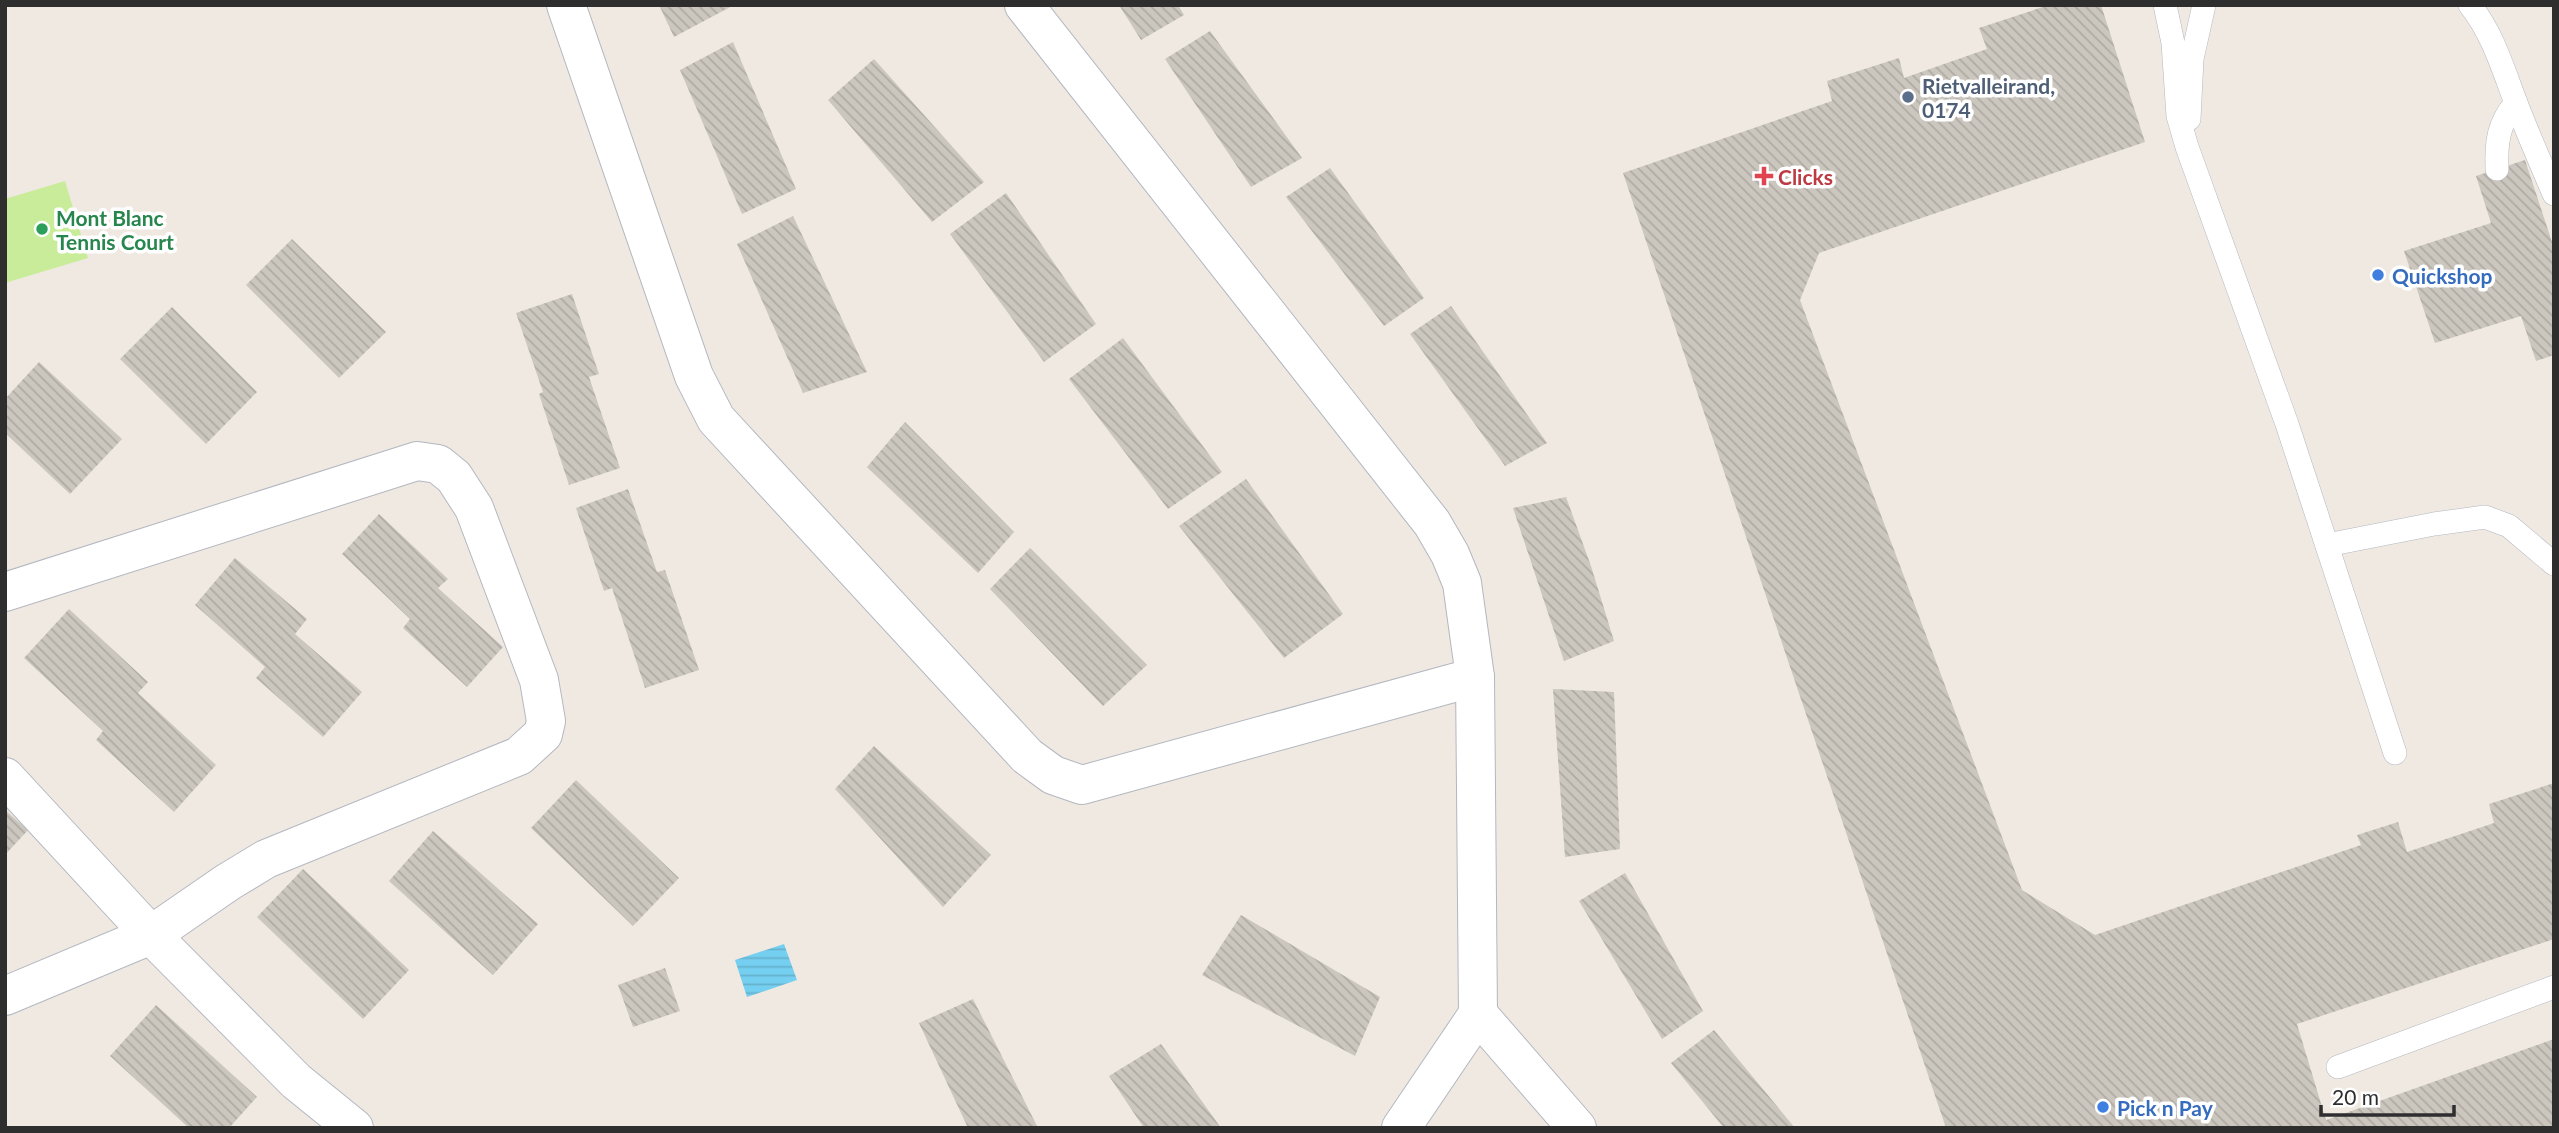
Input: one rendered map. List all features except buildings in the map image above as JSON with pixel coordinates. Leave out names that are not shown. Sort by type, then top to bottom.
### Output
[{"type":"street","points":[[566,5],[694,376],[716,419],[1027,756],[1053,775],[1082,785],[1475,677]]},
{"type":"street","points":[[1024,5],[1432,523],[1450,554],[1462,583],[1475,677],[1478,1014],[1401,1128]]},
{"type":"street","points":[[5,592],[417,461],[438,464],[454,477],[474,508],[540,680],[546,721],[543,734],[519,756],[267,859],[228,882],[151,935],[5,996]]},
{"type":"street","points":[[5,777],[151,935],[296,1081],[354,1128]]},
{"type":"street","points":[[1478,1014],[1577,1128]]},
{"type":"lane","points":[[2165,5],[2173,43],[2178,116],[2187,147],[2287,424],[2395,753]]},
{"type":"lane","points":[[2187,147],[2192,59],[2204,5]]},
{"type":"lane","points":[[2470,5],[2481,19],[2501,59],[2516,103],[2554,194]]},
{"type":"lane","points":[[2497,169],[2496,147],[2500,125],[2516,103]]},
{"type":"lane","points":[[2327,545],[2434,524],[2486,517],[2509,526],[2554,564]]},
{"type":"lane","points":[[2338,1067],[2554,987]]},
{"type":"green space","name":"Mont Blanc Tennis Court","points":[[65,181],[88,258],[5,283],[5,199]]},
{"type":"water","points":[[784,944],[797,980],[747,997],[735,960]]},
{"type":"place","name":"Rietvalleirand, 0174","points":[[1908,97]]},
{"type":"place","name":"Clicks","points":[[1764,176]]},
{"type":"place","name":"Mont Blanc Tennis Court","points":[[42,229]]},
{"type":"place","name":"Quickshop","points":[[2378,275]]},
{"type":"place","name":"Pick n Pay","points":[[2103,1107]]}]
